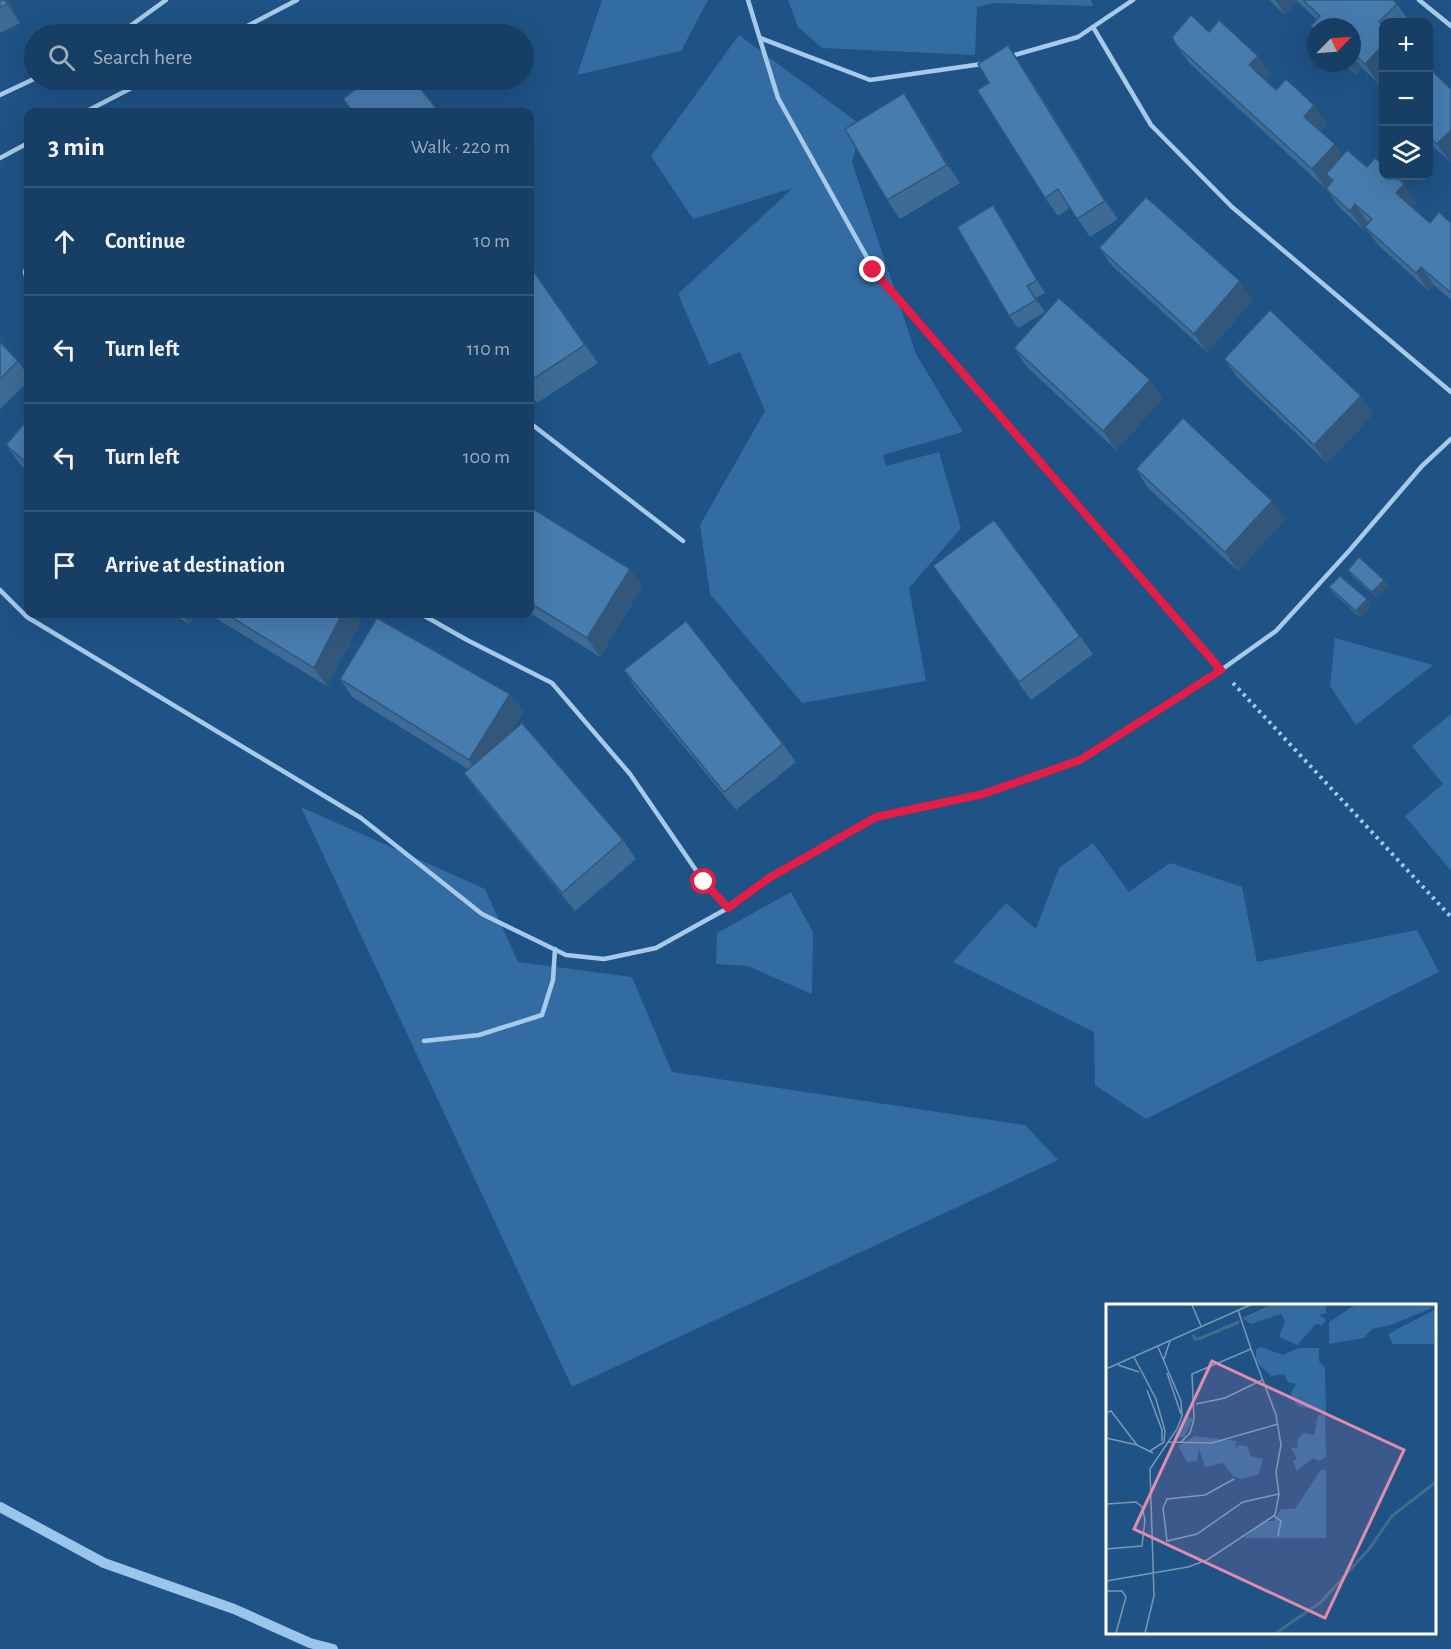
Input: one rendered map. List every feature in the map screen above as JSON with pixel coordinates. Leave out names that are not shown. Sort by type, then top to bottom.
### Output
[{"type":"lane","points":[[133,24],[166,0]]},
{"type":"lane","points":[[251,24],[297,0]]},
{"type":"lane","points":[[748,0],[778,98],[873,270],[1221,670]]},
{"type":"lane","points":[[1000,59],[1078,37],[1133,0]]},
{"type":"lane","points":[[1419,0],[1451,26]]},
{"type":"lane","points":[[1093,27],[1151,125],[1232,207],[1451,392]]},
{"type":"lane","points":[[760,38],[870,80],[989,62]]},
{"type":"lane","points":[[0,95],[24,84]]},
{"type":"lane","points":[[93,108],[128,90]]},
{"type":"lane","points":[[0,158],[24,144]]},
{"type":"lane","points":[[534,426],[682,541]]},
{"type":"lane","points":[[30,618],[361,818],[482,914],[566,954],[604,959],[656,948],[728,908],[769,878],[876,817],[983,794],[1080,760],[1221,670],[1276,631],[1349,552],[1422,466],[1451,439]]},
{"type":"lane","points":[[0,590],[24,613]]},
{"type":"lane","points":[[428,618],[552,683],[630,774],[704,882],[728,908]]},
{"type":"lane","points":[[424,1041],[479,1035],[542,1015],[553,980],[555,949]]},
{"type":"path","points":[[1221,670],[1451,918]]},
{"type":"shaded area","points":[[602,0],[708,0],[681,51],[577,75]]},
{"type":"shaded area","points":[[788,0],[1091,0],[1093,6],[994,3],[977,7],[975,55],[822,48],[798,27]]},
{"type":"shaded area","points":[[739,35],[861,125],[852,162],[916,354],[963,432],[883,455],[886,466],[939,452],[961,528],[909,588],[926,681],[802,703],[710,594],[700,525],[765,411],[740,352],[709,365],[678,294],[793,188],[693,219],[651,156]]},
{"type":"shaded area","points":[[1335,638],[1433,665],[1356,725],[1330,686]]},
{"type":"shaded area","points":[[1451,714],[1451,871],[1405,816],[1443,784],[1412,746]]},
{"type":"shaded area","points":[[301,807],[485,889],[518,962],[632,977],[672,1072],[1025,1125],[1058,1160],[572,1387]]},
{"type":"shaded area","points":[[1093,843],[1129,892],[1170,863],[1242,887],[1257,962],[1417,930],[1439,972],[1146,1119],[1095,1085],[1094,1032],[953,962],[1006,903],[1036,929],[1059,868]]},
{"type":"shaded area","points":[[791,892],[813,932],[812,994],[748,966],[716,964],[717,933]]},
{"type":"building","points":[[0,0],[5,0],[7,4],[0,8]]},
{"type":"building","points":[[1303,0],[1393,0],[1397,4],[1383,18],[1379,18],[1379,49],[1365,64],[1361,60],[1361,18],[1318,18],[1320,16]]},
{"type":"building","points":[[1191,15],[1209,32],[1219,20],[1258,56],[1249,65],[1276,90],[1286,79],[1314,105],[1304,117],[1335,144],[1312,169],[1177,46],[1172,37]]},
{"type":"building","points":[[1008,45],[1105,201],[1077,219],[1058,189],[1045,198],[977,90],[989,83],[978,64]]},
{"type":"building","points":[[1433,72],[1451,89],[1451,133],[1450,131],[1437,144],[1433,140]]},
{"type":"building","points":[[354,90],[422,90],[436,108],[350,108],[343,99]]},
{"type":"building","points":[[904,93],[947,165],[887,200],[845,129]]},
{"type":"building","points":[[1347,150],[1367,167],[1375,158],[1379,162],[1379,180],[1400,180],[1404,184],[1396,193],[1430,223],[1439,212],[1451,223],[1451,293],[1421,267],[1416,273],[1365,227],[1372,219],[1355,204],[1350,211],[1326,189],[1333,180],[1326,174]]},
{"type":"building","points":[[1146,197],[1240,281],[1194,334],[1099,248]]},
{"type":"building","points":[[993,205],[1037,280],[1027,286],[1036,300],[1009,316],[957,227]]},
{"type":"building","points":[[534,272],[585,345],[534,378]]},
{"type":"building","points":[[1059,298],[1150,380],[1103,431],[1014,348]]},
{"type":"building","points":[[1270,310],[1361,396],[1314,445],[1224,359]]},
{"type":"building","points":[[0,342],[18,361],[0,379]]},
{"type":"building","points":[[1183,418],[1272,501],[1225,552],[1136,469]]},
{"type":"building","points":[[24,424],[24,461],[6,445]]},
{"type":"building","points":[[534,509],[630,569],[587,638],[534,605]]},
{"type":"building","points":[[994,520],[1080,636],[1019,682],[933,566]]},
{"type":"building","points":[[1359,557],[1384,580],[1372,592],[1348,570]]},
{"type":"building","points":[[1340,576],[1367,599],[1356,611],[1329,587]]},
{"type":"building","points":[[233,618],[340,618],[314,668]]},
{"type":"building","points":[[377,618],[510,694],[469,760],[340,679]]},
{"type":"building","points":[[686,621],[783,744],[724,792],[624,670]]},
{"type":"building","points":[[522,723],[623,840],[562,893],[464,773]]},
{"type":"waterway","points":[[0,1507],[104,1563],[234,1609],[310,1643],[333,1649]]},
{"type":"route","points":[[704,882],[728,908],[769,878],[876,817],[983,794],[1080,760],[1221,670],[873,270]]}]
